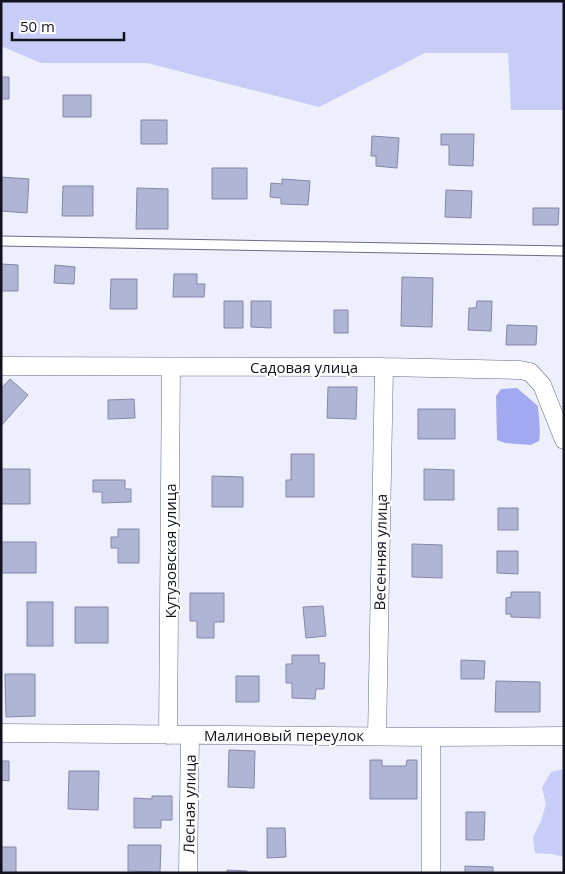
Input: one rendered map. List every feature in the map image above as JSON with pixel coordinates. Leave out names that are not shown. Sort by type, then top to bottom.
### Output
[{"type":"street","name":"Садовая улица","points":[[1,366],[384,367],[520,370],[530,372],[542,385],[564,440]]},
{"type":"street","name":"Кутузовская улица","points":[[168,734],[172,367]]},
{"type":"street","name":"Весенняя улица","points":[[376,736],[384,367]]},
{"type":"street","name":"Малиновый переулок","points":[[1,733],[431,737],[564,736]]},
{"type":"street","name":"Лесная улица","points":[[188,873],[190,735]]},
{"type":"street","points":[[431,737],[431,873]]},
{"type":"lane","points":[[1,241],[564,251]]},
{"type":"shaded area","points":[[1,1],[564,1],[564,110],[511,110],[508,53],[425,53],[319,107],[147,63],[41,63],[1,46]]},
{"type":"shaded area","points":[[564,769],[564,857],[535,853],[533,837],[541,821],[546,804],[542,788],[551,772]]},
{"type":"water","points":[[517,388],[538,406],[539,441],[531,445],[505,443],[497,440],[496,396],[501,389]]},
{"type":"building","points":[[1,77],[9,77],[9,99],[1,99]]},
{"type":"building","points":[[63,95],[91,95],[91,117],[63,117]]},
{"type":"building","points":[[141,120],[167,120],[167,144],[141,144]]},
{"type":"building","points":[[441,134],[474,134],[473,166],[449,165],[449,145],[441,145]]},
{"type":"building","points":[[372,136],[399,138],[397,168],[376,166],[376,156],[371,156]]},
{"type":"building","points":[[212,168],[247,168],[247,199],[212,199]]},
{"type":"building","points":[[1,177],[29,179],[27,213],[1,211]]},
{"type":"building","points":[[282,179],[310,181],[308,205],[281,204],[281,198],[270,197],[271,183],[282,184]]},
{"type":"building","points":[[63,186],[93,186],[93,216],[62,216]]},
{"type":"building","points":[[137,188],[168,189],[168,229],[136,229]]},
{"type":"building","points":[[446,190],[472,191],[471,218],[445,217]]},
{"type":"building","points":[[533,208],[559,208],[558,225],[533,225]]},
{"type":"building","points":[[1,264],[18,265],[18,291],[1,291]]},
{"type":"building","points":[[55,265],[75,267],[74,284],[54,283]]},
{"type":"building","points":[[174,274],[197,274],[197,284],[205,284],[204,297],[173,297]]},
{"type":"building","points":[[402,277],[433,278],[432,327],[401,326]]},
{"type":"building","points":[[111,279],[137,279],[137,309],[110,309]]},
{"type":"building","points":[[224,301],[243,301],[243,328],[224,328]]},
{"type":"building","points":[[251,301],[271,301],[271,328],[251,327]]},
{"type":"building","points":[[477,301],[492,301],[491,331],[468,330],[469,308],[476,308]]},
{"type":"building","points":[[334,310],[348,310],[348,333],[334,333]]},
{"type":"building","points":[[507,325],[537,326],[536,345],[506,345]]},
{"type":"building","points":[[10,379],[28,395],[1,426],[1,389]]},
{"type":"building","points":[[328,387],[357,387],[356,419],[327,418]]},
{"type":"building","points":[[134,399],[135,418],[108,419],[108,400]]},
{"type":"building","points":[[418,409],[455,409],[455,439],[418,439]]},
{"type":"building","points":[[291,454],[314,454],[314,497],[286,497],[286,480],[291,480]]},
{"type":"building","points":[[1,469],[30,469],[30,504],[1,504]]},
{"type":"building","points":[[424,469],[454,470],[454,500],[424,500]]},
{"type":"building","points":[[212,476],[243,477],[243,507],[212,507]]},
{"type":"building","points":[[93,480],[125,480],[125,489],[131,489],[131,502],[102,503],[102,492],[93,492]]},
{"type":"building","points":[[498,508],[518,508],[518,530],[498,530]]},
{"type":"building","points":[[118,529],[139,529],[139,563],[118,563],[118,548],[111,548],[111,537],[118,537]]},
{"type":"building","points":[[1,542],[36,542],[36,573],[1,573]]},
{"type":"building","points":[[412,544],[442,545],[442,578],[412,577]]},
{"type":"building","points":[[497,551],[518,551],[518,574],[497,573]]},
{"type":"building","points":[[511,592],[540,592],[540,618],[511,617],[511,614],[506,614],[506,598],[511,597]]},
{"type":"building","points":[[190,593],[224,593],[224,622],[214,622],[214,638],[197,638],[197,621],[190,621]]},
{"type":"building","points":[[27,602],[53,602],[53,646],[27,646]]},
{"type":"building","points":[[323,606],[326,636],[306,638],[303,607]]},
{"type":"building","points":[[75,607],[108,607],[108,643],[75,643]]},
{"type":"building","points":[[292,655],[319,655],[319,663],[325,663],[324,689],[316,689],[315,699],[292,698],[292,683],[286,683],[286,664],[292,664]]},
{"type":"building","points":[[461,660],[485,661],[484,679],[461,679]]},
{"type":"building","points":[[5,674],[35,674],[35,716],[6,717]]},
{"type":"building","points":[[236,676],[259,676],[259,702],[236,702]]},
{"type":"building","points":[[496,681],[540,682],[540,712],[495,712]]},
{"type":"building","points":[[229,750],[255,751],[254,788],[228,787]]},
{"type":"building","points":[[370,760],[382,760],[382,766],[406,766],[407,760],[417,760],[417,799],[370,799]]},
{"type":"building","points":[[1,761],[9,761],[9,781],[1,780]]},
{"type":"building","points":[[69,771],[99,771],[98,810],[68,809]]},
{"type":"building","points":[[152,796],[172,796],[172,820],[161,820],[161,828],[134,828],[134,798],[152,799]]},
{"type":"building","points":[[466,812],[485,812],[484,840],[466,840]]},
{"type":"building","points":[[267,828],[285,828],[286,857],[267,858]]},
{"type":"building","points":[[128,845],[161,845],[160,872],[128,871]]},
{"type":"building","points":[[1,847],[16,847],[16,873],[1,873]]},
{"type":"building","points":[[465,866],[493,867],[493,873],[465,873]]},
{"type":"building","points":[[227,870],[247,871],[247,873],[227,873]]}]
